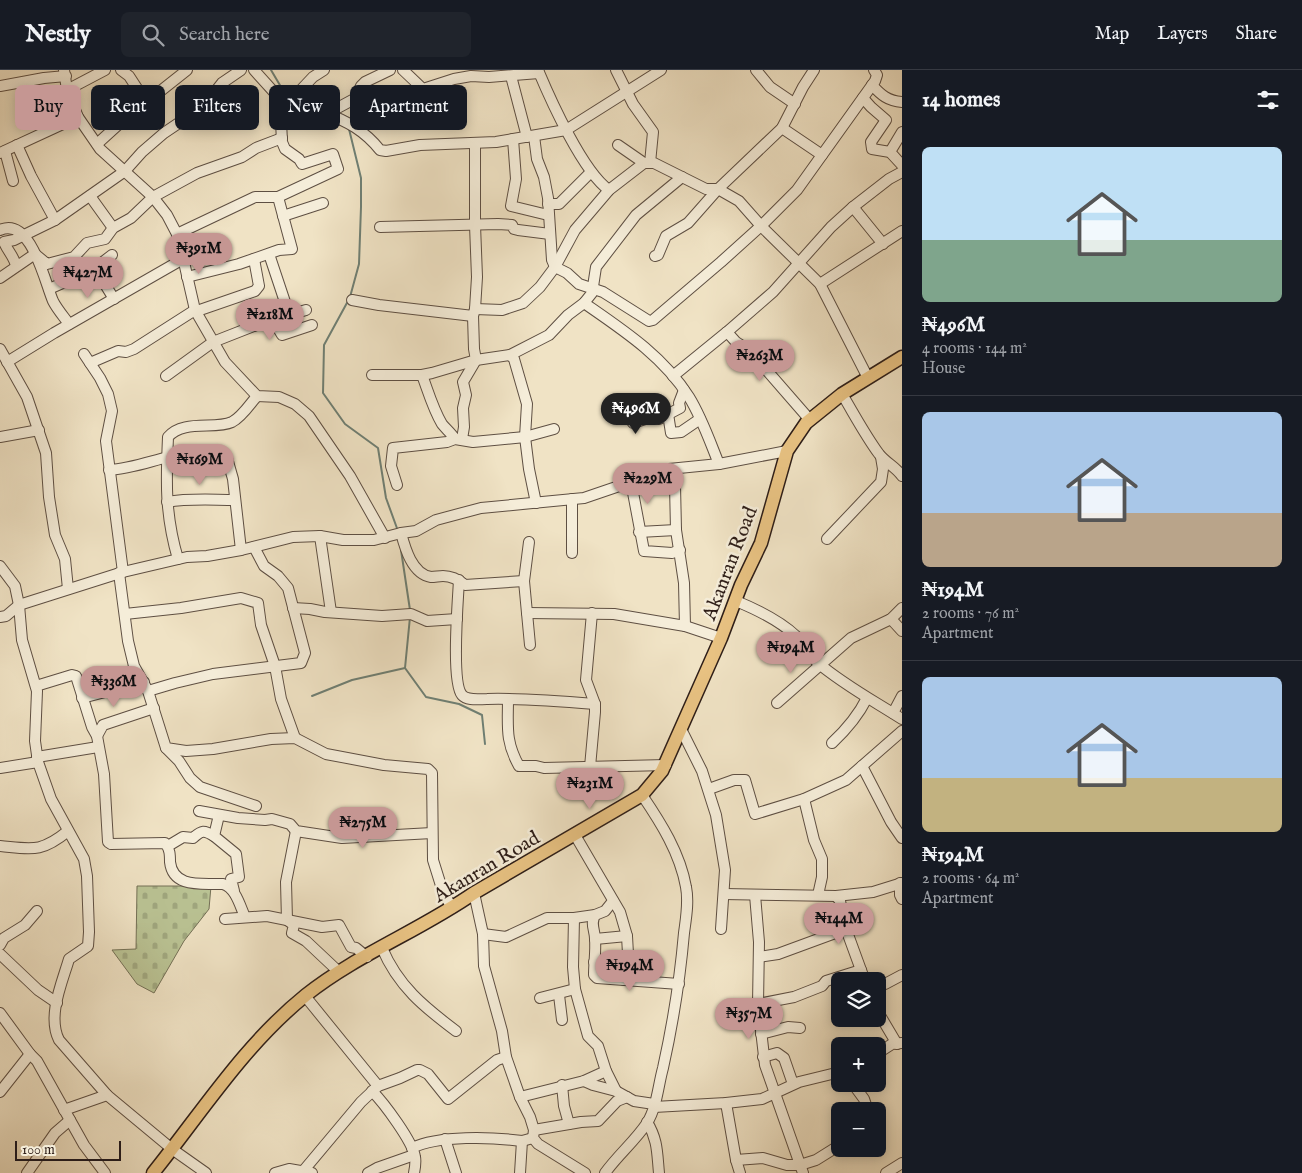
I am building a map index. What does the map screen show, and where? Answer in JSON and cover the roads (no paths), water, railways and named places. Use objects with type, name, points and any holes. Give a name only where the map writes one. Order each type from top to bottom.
[{"type":"main road","name":"Akanran Road","points":[[153,1173],[259,1037],[305,996],[339,972],[452,908],[474,893],[642,795],[666,765],[721,638],[741,585],[761,543],[786,451],[797,434],[810,420],[842,394],[902,357]]},
{"type":"street","points":[[76,85],[105,70]]},
{"type":"street","points":[[121,70],[129,76],[135,85]]},
{"type":"street","points":[[165,87],[186,70]]},
{"type":"street","points":[[16,266],[4,242],[14,240],[55,220],[125,172],[142,152],[164,133],[204,106],[222,83],[241,70]]},
{"type":"street","points":[[177,234],[255,197],[278,197],[338,169],[333,154],[302,164],[299,159],[285,148],[282,142],[281,121],[284,109],[282,101],[254,70]]},
{"type":"street","points":[[303,85],[311,73],[324,70]]},
{"type":"street","points":[[340,107],[356,98],[361,86],[365,82],[390,70]]},
{"type":"street","points":[[403,70],[423,89],[454,79],[471,76],[511,76],[539,72],[566,130],[591,172],[609,190]]},
{"type":"street","points":[[352,300],[379,305],[474,312],[502,310],[523,304],[540,288],[555,267],[576,230],[609,190],[647,163],[652,132],[633,104],[616,70]]},
{"type":"street","points":[[340,118],[371,139],[380,150],[420,145],[496,142],[566,130],[661,70]]},
{"type":"street","points":[[756,70],[770,87],[795,104]]},
{"type":"street","points":[[655,256],[658,255],[666,236],[688,223],[718,189],[782,128],[814,70]]},
{"type":"street","points":[[511,76],[544,177],[552,260],[555,267],[567,273],[579,284],[618,302],[649,321],[653,320],[761,226],[796,190],[863,98],[877,75],[874,70]]},
{"type":"street","points":[[0,86],[65,73]]},
{"type":"street","points":[[872,84],[879,93],[888,99],[902,102]]},
{"type":"street","points":[[863,98],[870,108],[886,120],[871,142],[872,150],[890,152],[902,165]]},
{"type":"street","points":[[81,121],[110,160],[153,197],[167,215],[177,234],[186,277],[196,310],[212,342],[225,362],[257,396],[280,397],[295,404],[309,416],[350,476],[395,535],[406,555],[419,569],[431,577],[445,576],[459,580],[465,585],[524,581]]},
{"type":"street","points":[[782,128],[822,155]]},
{"type":"street","points":[[14,181],[3,152],[50,130]]},
{"type":"street","points":[[97,144],[112,130]]},
{"type":"street","points":[[890,152],[902,132]]},
{"type":"street","points":[[35,254],[47,264],[74,257],[87,244],[105,239],[113,228],[131,218],[153,197],[197,173],[242,157],[256,148],[282,138]]},
{"type":"street","points":[[513,139],[516,179],[511,206],[548,215]]},
{"type":"street","points":[[458,439],[464,427],[463,408],[466,395],[463,382],[476,360],[474,349],[474,312],[477,277],[474,225],[475,143]]},
{"type":"street","points":[[18,145],[31,176],[55,220]]},
{"type":"street","points":[[618,145],[647,163],[654,163],[706,189],[718,189],[739,201],[761,226],[820,284],[868,378]]},
{"type":"street","points":[[548,204],[559,204],[591,172]]},
{"type":"street","points":[[673,376],[728,332],[773,292],[831,226],[853,207],[902,172]]},
{"type":"street","points":[[372,375],[422,375],[476,360],[510,355],[549,335],[568,315],[584,303],[592,293],[596,267],[636,215],[682,177]]},
{"type":"street","points":[[90,196],[113,228]]},
{"type":"street","points":[[186,277],[254,259],[279,250],[292,249],[278,197]]},
{"type":"street","points":[[283,216],[323,203]]},
{"type":"street","points":[[853,207],[883,244]]},
{"type":"street","points":[[380,227],[512,225],[514,229],[518,230],[550,234]]},
{"type":"street","points":[[0,230],[11,228],[23,234],[40,262],[55,304],[69,324]]},
{"type":"street","points":[[820,284],[902,231]]},
{"type":"street","points":[[0,278],[35,254]]},
{"type":"street","points":[[268,254],[294,331]]},
{"type":"street","points":[[49,289],[76,277],[87,269],[96,268],[112,255]]},
{"type":"street","points":[[6,362],[183,259]]},
{"type":"street","points":[[90,364],[118,351],[126,352],[134,349],[196,310],[255,291],[259,286],[254,259]]},
{"type":"street","points":[[96,268],[114,299]]},
{"type":"street","points":[[584,303],[649,350],[673,376],[690,398],[719,464]]},
{"type":"street","points":[[166,376],[212,342],[288,314],[306,310]]},
{"type":"street","points":[[273,320],[282,336],[312,325]]},
{"type":"street","points":[[728,332],[736,342],[750,351],[810,420]]},
{"type":"street","points":[[0,349],[27,397],[46,453],[49,497],[55,535],[65,559],[68,589]]},
{"type":"street","points":[[84,354],[104,386],[112,411],[106,441],[128,641],[134,666],[146,687],[166,748],[200,787],[256,806]]},
{"type":"street","points":[[510,355],[514,358],[527,404],[525,437],[536,503]]},
{"type":"street","points":[[422,375],[439,418],[443,425],[458,439]]},
{"type":"street","points":[[619,402],[633,422],[652,417],[659,419],[680,408],[679,403],[684,390]]},
{"type":"street","points":[[842,394],[867,437],[881,456],[902,476]]},
{"type":"street","points":[[178,559],[171,534],[167,502],[168,437],[173,432],[206,425],[230,423],[237,419],[257,396]]},
{"type":"street","points":[[668,414],[671,433],[681,432],[700,419]]},
{"type":"street","points":[[397,486],[391,466],[393,448],[458,439],[473,442],[525,437],[554,429]]},
{"type":"street","points":[[0,437],[39,430]]},
{"type":"street","points":[[0,617],[6,616],[19,605],[68,589],[121,572],[178,559],[241,550],[293,537],[320,536],[343,540],[374,540],[416,531],[436,520],[480,508],[584,498],[669,469],[719,464],[786,451]]},
{"type":"street","points":[[827,539],[881,482],[883,469],[881,456]]},
{"type":"street","points":[[109,470],[128,469],[134,465],[168,457]]},
{"type":"street","points":[[227,458],[233,479],[241,550]]},
{"type":"street","points":[[669,469],[674,485],[676,530],[684,583],[685,626]]},
{"type":"street","points":[[632,482],[644,551],[672,553],[680,550]]},
{"type":"street","points":[[167,502],[198,499],[235,500]]},
{"type":"street","points":[[572,499],[572,553]]},
{"type":"street","points":[[640,532],[676,530]]},
{"type":"street","points":[[320,536],[331,612]]},
{"type":"street","points":[[529,542],[524,581],[530,645]]},
{"type":"street","points":[[82,698],[135,681],[146,687],[213,674],[301,663],[305,654],[288,588],[278,576],[264,566],[254,547]]},
{"type":"street","points":[[0,566],[15,586],[19,605],[22,640],[36,686],[37,708],[34,720],[38,759],[51,799],[84,859],[87,876],[88,946],[68,959],[57,1003],[54,1026],[59,1040],[107,1095],[172,1149],[206,1173]]},
{"type":"street","points":[[459,580],[456,670],[462,696],[469,699],[508,699],[595,704]]},
{"type":"street","points":[[125,614],[181,608],[242,598],[258,604],[261,625],[275,666],[281,699],[295,738]]},
{"type":"street","points":[[736,601],[762,613],[787,628],[821,665],[868,698],[898,716],[902,696]]},
{"type":"street","points":[[293,608],[382,616],[410,614],[427,621],[457,619]]},
{"type":"street","points":[[777,703],[850,638],[890,619],[902,608]]},
{"type":"street","points":[[527,612],[614,614],[685,626],[721,638]]},
{"type":"street","points":[[590,768],[595,704],[586,680],[592,613]]},
{"type":"street","points":[[890,619],[902,631]]},
{"type":"street","points":[[36,686],[72,675],[76,676],[92,727],[97,736],[104,774],[108,842],[111,844],[161,842],[168,846]]},
{"type":"street","points":[[832,742],[847,729],[860,713],[868,698]]},
{"type":"street","points":[[508,699],[507,734],[510,750],[518,766],[590,768],[666,765]]},
{"type":"street","points":[[97,736],[103,725],[154,708]]},
{"type":"street","points":[[681,729],[702,770],[716,815],[725,870],[721,929]]},
{"type":"street","points":[[709,790],[734,780],[745,780],[754,814],[804,798],[846,780],[902,731]]},
{"type":"street","points":[[166,748],[186,751],[213,749],[271,739],[295,738],[326,754],[384,765],[428,768],[432,773],[433,860],[443,892],[452,908]]},
{"type":"street","points":[[0,768],[98,747]]},
{"type":"street","points":[[862,766],[891,822],[902,838]]},
{"type":"street","points":[[605,1173],[647,1122],[654,1106],[672,1033],[679,984],[687,896],[686,887],[682,868],[670,841],[642,795]]},
{"type":"street","points":[[804,798],[814,840],[822,859],[822,877],[818,895]]},
{"type":"street","points":[[199,811],[238,818],[280,820],[290,824],[296,831],[342,838],[432,832]]},
{"type":"street","points":[[214,836],[219,814]]},
{"type":"street","points":[[0,846],[32,849],[50,845],[68,831]]},
{"type":"street","points":[[168,846],[183,838],[193,838],[202,831],[214,836],[236,854],[239,877],[231,879],[236,897]]},
{"type":"street","points":[[287,920],[286,882],[296,831]]},
{"type":"street","points":[[575,835],[620,912],[628,954],[624,962],[624,980]]},
{"type":"street","points":[[168,846],[171,869],[178,879],[186,883],[223,884],[229,886],[245,917]]},
{"type":"street","points":[[724,894],[836,896],[873,892],[901,883],[900,895],[902,899]]},
{"type":"street","points":[[474,893],[483,934],[484,966],[502,1031],[506,1057],[520,1097],[530,1117],[533,1134],[538,1144],[585,1173]]},
{"type":"street","points":[[755,895],[759,956],[758,1004],[763,1057],[802,1169]]},
{"type":"street","points":[[758,1004],[794,997],[822,986],[826,981],[861,970],[846,929],[840,901],[836,896]]},
{"type":"street","points":[[483,934],[506,937],[548,918],[574,918],[595,915],[605,911],[613,901]]},
{"type":"street","points":[[1,939],[25,925],[37,911]]},
{"type":"street","points":[[595,915],[592,920],[592,926],[595,939],[594,975],[597,978],[679,984]]},
{"type":"street","points":[[226,919],[267,916],[322,927],[339,925],[351,946],[367,956]]},
{"type":"street","points":[[574,918],[573,967],[575,989],[588,1036],[598,1046],[606,1071],[616,1091]]},
{"type":"street","points":[[287,920],[294,925],[292,933],[306,941],[339,972]]},
{"type":"street","points":[[759,956],[778,954],[846,929]]},
{"type":"street","points":[[595,939],[626,936]]},
{"type":"street","points":[[382,948],[389,964],[416,1000],[456,1032]]},
{"type":"street","points":[[0,954],[38,990],[57,1003]]},
{"type":"street","points":[[594,962],[624,962]]},
{"type":"street","points":[[886,983],[902,975]]},
{"type":"street","points":[[540,998],[575,989]]},
{"type":"street","points":[[559,994],[562,1020]]},
{"type":"street","points":[[305,996],[375,1088],[413,1151],[414,1173]]},
{"type":"street","points":[[0,1013],[37,1061],[84,1145],[105,1173]]},
{"type":"street","points":[[886,1023],[900,1043],[892,1044],[886,1048]]},
{"type":"street","points":[[0,1026],[11,1027]]},
{"type":"street","points":[[761,1034],[788,1027],[800,1028]]},
{"type":"street","points":[[763,1057],[777,1053],[784,1058],[793,1084]]},
{"type":"street","points":[[0,1092],[30,1054]]},
{"type":"street","points":[[275,1173],[289,1168],[308,1172],[361,1102],[375,1088],[420,1070],[428,1074],[448,1098],[497,1060],[506,1057]]},
{"type":"street","points":[[520,1097],[584,1081],[606,1071]]},
{"type":"street","points":[[584,1081],[616,1091],[634,1101],[654,1106],[726,1103],[762,1098],[793,1084],[831,1074]]},
{"type":"street","points":[[562,1085],[564,1106],[569,1124]]},
{"type":"street","points":[[64,1110],[107,1095]]},
{"type":"street","points":[[368,1173],[413,1151],[445,1139],[522,1141],[533,1134],[569,1124],[598,1121],[617,1101],[627,1097]]},
{"type":"street","points":[[726,1103],[740,1173]]},
{"type":"street","points":[[27,1173],[55,1133],[70,1120]]},
{"type":"street","points":[[647,1122],[654,1133],[659,1173]]},
{"type":"street","points":[[445,1139],[456,1173]]},
{"type":"street","points":[[520,1173],[522,1141]]},
{"type":"street","points":[[736,1160],[763,1158],[802,1169],[831,1151]]},
{"type":"street","points":[[886,1173],[902,1163]]},
{"type":"waterway","points":[[271,70],[280,85]]},
{"type":"waterway","points":[[349,129],[361,178],[359,264],[350,297]]},
{"type":"waterway","points":[[348,301],[324,345],[323,393],[345,424],[378,448],[386,498],[398,531]]},
{"type":"waterway","points":[[401,550],[410,610]]},
{"type":"waterway","points":[[410,617],[405,668],[426,697],[459,704],[482,715],[485,744]]},
{"type":"waterway","points":[[312,696],[352,680],[405,668]]}]
